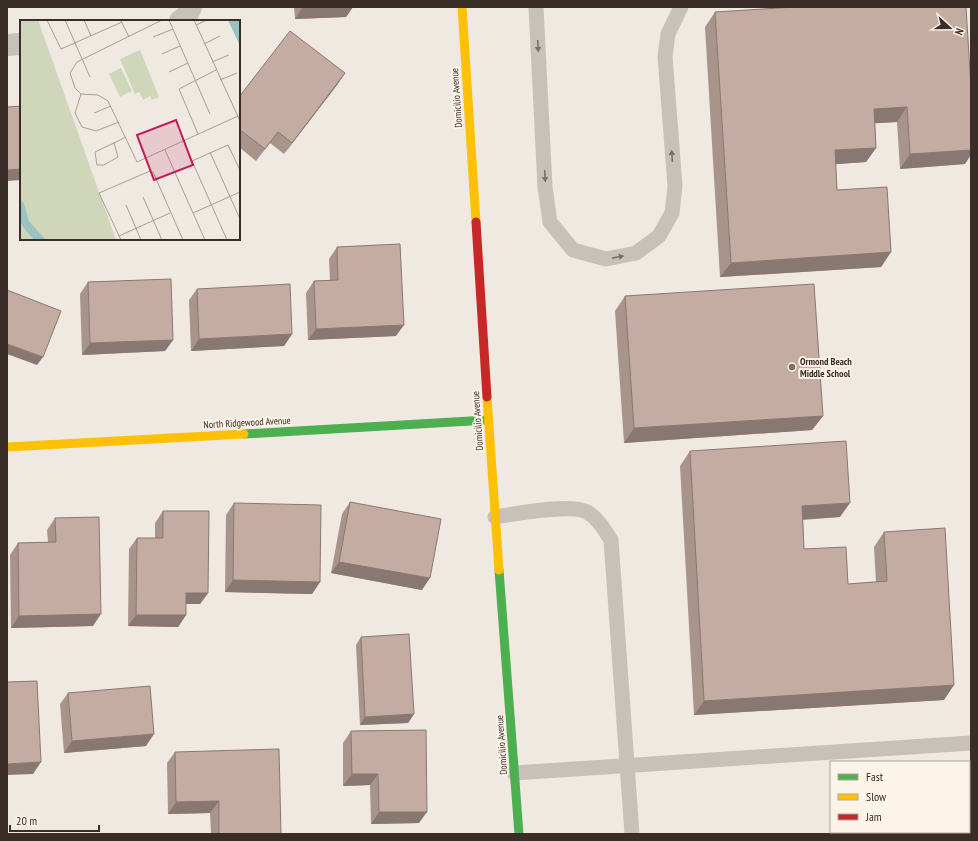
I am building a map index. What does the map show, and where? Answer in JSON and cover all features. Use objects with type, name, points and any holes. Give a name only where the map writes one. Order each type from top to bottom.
[{"type":"street","name":"Domicilio Avenue","points":[[462,7],[488,420],[519,834]]},
{"type":"street","points":[[7,45],[20,44]]},
{"type":"street","name":"North Ridgewood Avenue","points":[[7,446],[488,420]]},
{"type":"lane","points":[[536,7],[545,187],[550,222],[572,250],[606,259],[636,253],[659,236],[672,213],[674,186],[665,56],[668,34],[681,7]]},
{"type":"lane","points":[[495,517],[564,508],[586,511],[599,522],[611,540],[632,834]]},
{"type":"lane","points":[[514,773],[971,743]]},
{"type":"building","points":[[795,7],[966,7],[971,88],[971,150],[910,154],[907,107],[874,109],[876,148],[835,150],[837,190],[887,187],[891,252],[731,263],[715,12]]},
{"type":"building","points":[[290,31],[345,73],[292,143],[278,132],[265,149],[240,130],[240,96]]},
{"type":"building","points":[[20,106],[20,169],[7,170],[7,107]]},
{"type":"building","points":[[400,244],[404,325],[316,329],[314,281],[338,280],[337,247]]},
{"type":"building","points":[[171,279],[173,340],[90,343],[88,282]]},
{"type":"building","points":[[290,284],[292,334],[199,339],[197,289]]},
{"type":"building","name":"Ormond Beach Middle School","points":[[814,284],[823,416],[634,428],[625,296]]},
{"type":"building","points":[[7,290],[61,311],[43,357],[7,344]]},
{"type":"building","points":[[846,441],[850,503],[802,506],[804,549],[846,547],[848,584],[887,581],[884,532],[945,528],[954,685],[704,701],[690,451]]},
{"type":"building","points":[[350,502],[441,519],[430,578],[339,562]]},
{"type":"building","points":[[234,503],[321,505],[320,582],[233,580]]},
{"type":"building","points":[[163,511],[209,511],[208,593],[186,593],[186,615],[136,615],[137,538],[163,538]]},
{"type":"building","points":[[99,517],[101,614],[19,616],[18,543],[56,542],[55,518]]},
{"type":"building","points":[[409,634],[414,714],[365,717],[361,637]]},
{"type":"building","points":[[37,681],[41,762],[7,764],[7,682]]},
{"type":"building","points":[[150,686],[154,734],[72,741],[68,693]]},
{"type":"building","points":[[426,730],[427,812],[379,812],[378,774],[352,774],[351,731]]},
{"type":"building","points":[[279,749],[281,834],[219,834],[219,801],[176,802],[175,752]]},
{"type":"traffic: fast","points":[[244,434],[488,420]]},
{"type":"traffic: fast","points":[[499,570],[519,834]]},
{"type":"traffic: slow","points":[[462,7],[476,222]]},
{"type":"traffic: slow","points":[[487,397],[499,570]]},
{"type":"traffic: slow","points":[[7,447],[244,434]]},
{"type":"traffic: jam","points":[[476,222],[487,397]]},
{"type":"place","name":"Ormond Beach Middle School","points":[[792,367]]}]
